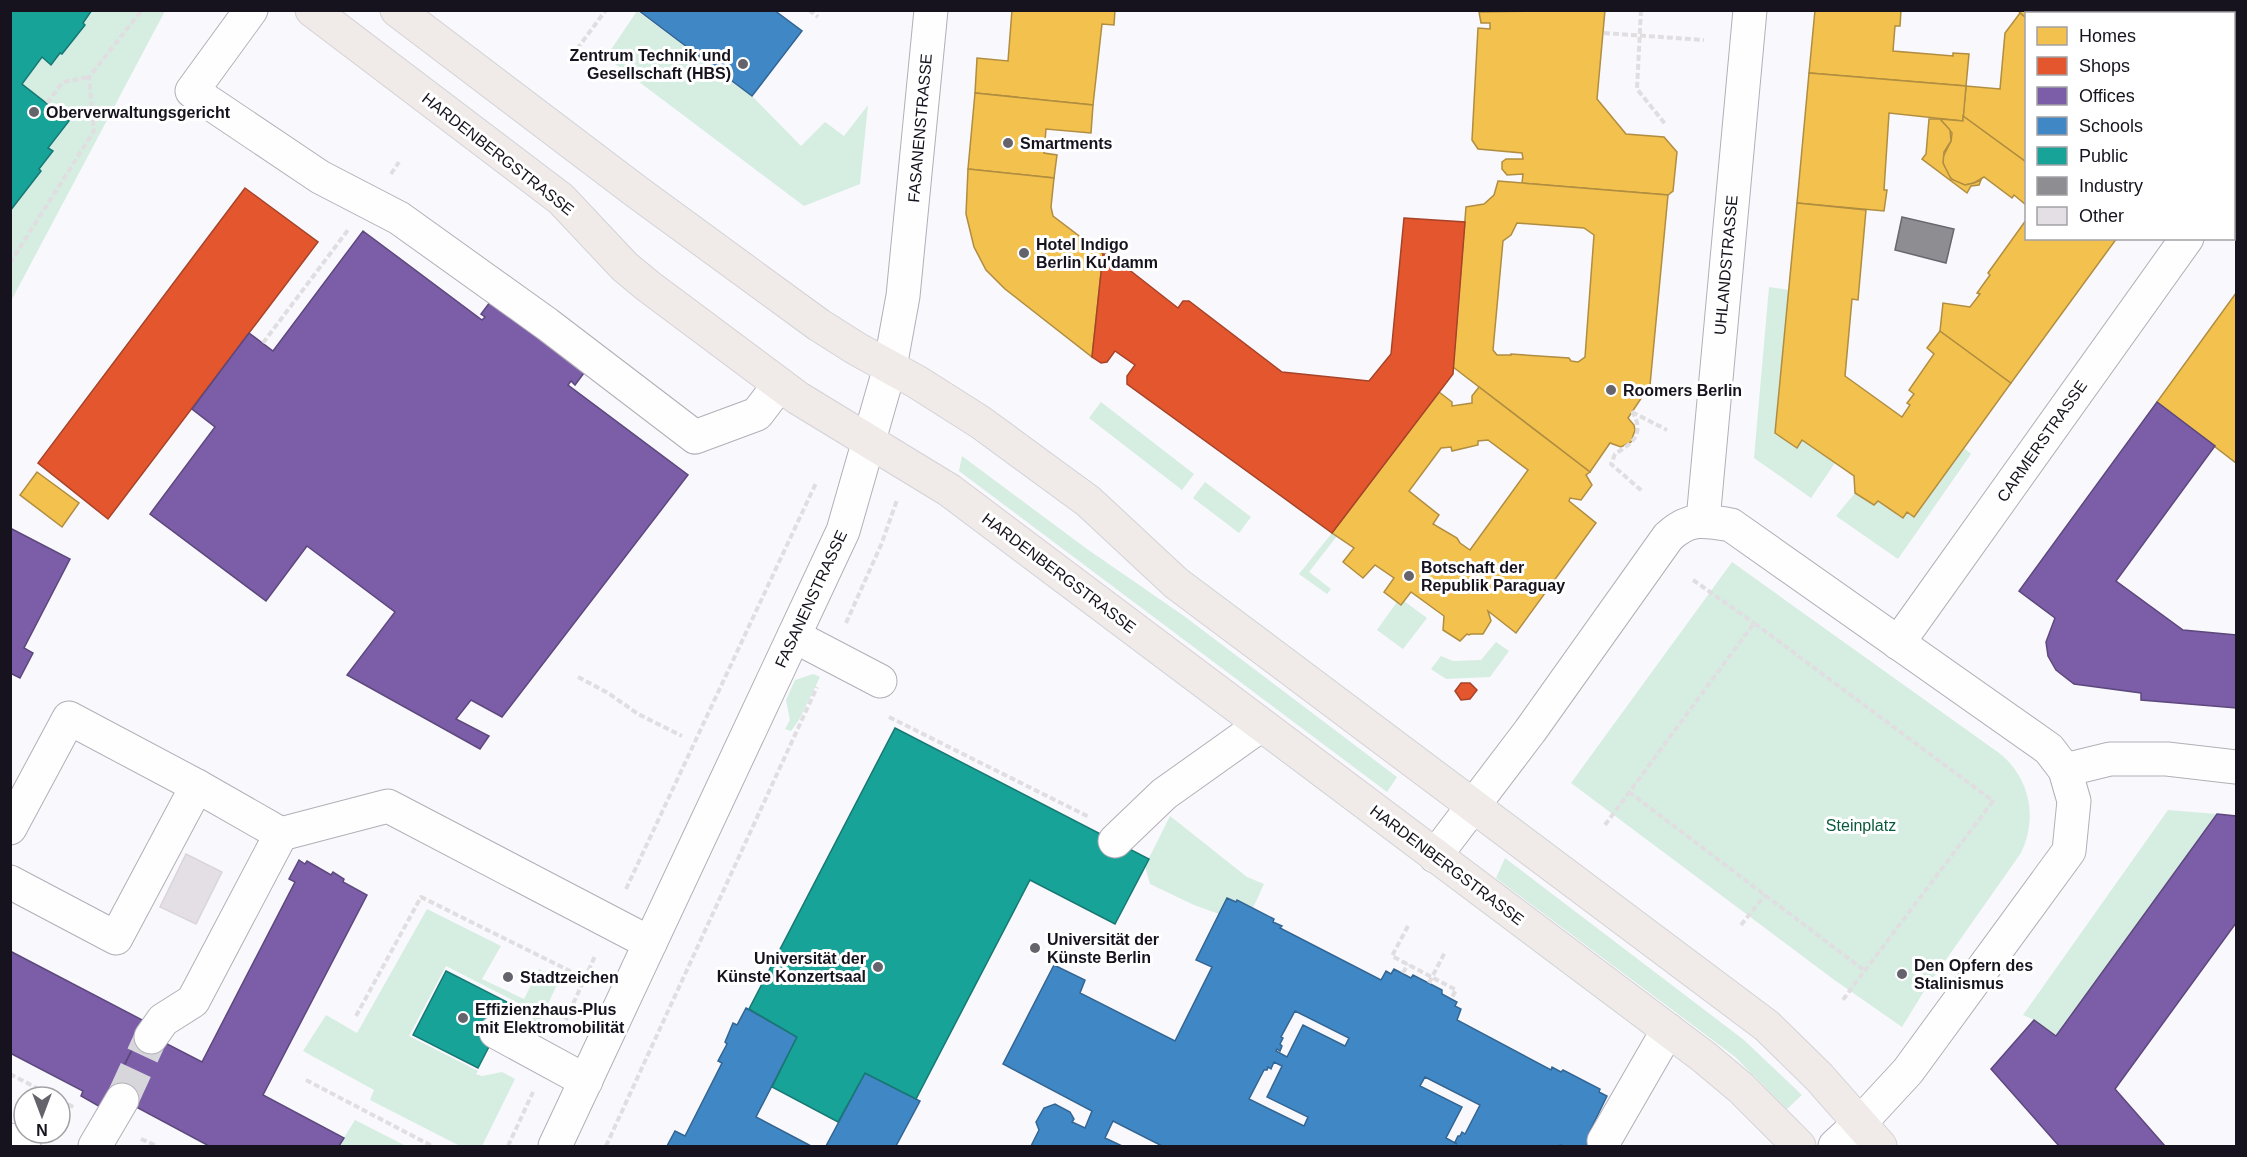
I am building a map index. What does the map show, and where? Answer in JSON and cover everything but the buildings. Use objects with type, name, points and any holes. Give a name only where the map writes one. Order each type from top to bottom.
[{"type":"main road","name":"HARDENBERGSTRASSE","points":[[312,10],[561,199],[624,267],[779,385],[949,490],[1668,1030],[1741,1088],[1799,1146]]},
{"type":"main road","points":[[397,10],[647,199],[819,325],[958,407],[1088,501],[1176,583],[1767,1026],[1820,1077],[1870,1135]]},
{"type":"street","points":[[251,10],[192,91],[320,177],[399,218],[547,324],[695,437],[757,414],[779,385]]},
{"type":"street","name":"FASANENSTRASSE","points":[[555,1146],[843,531],[890,368],[905,279],[931,10]]},
{"type":"street","name":"UHLANDSTRASSE","points":[[1703,520],[1750,10]]},
{"type":"street","name":"CARMERSTRASSE","points":[[1899,643],[2186,240]]},
{"type":"street","points":[[1436,856],[1530,731],[1668,537],[1680,526],[1703,520],[1731,525],[2049,749],[2065,770],[2074,801],[2069,851],[1908,1071],[1870,1135],[1835,1146]]},
{"type":"street","points":[[794,636],[880,681]]},
{"type":"street","points":[[10,828],[69,718],[281,834],[388,806],[651,943]]},
{"type":"street","points":[[1119,837],[1155,788],[1261,725]]},
{"type":"street","points":[[2065,770],[2110,759],[2167,759],[2236,766]]},
{"type":"street","points":[[10,882],[116,938],[197,786]]},
{"type":"street","points":[[152,1037],[163,1020],[193,1001],[281,834]]},
{"type":"street","points":[[1604,1141],[1668,1030]]},
{"type":"street","points":[[496,1032],[586,1081]]},
{"type":"street","points":[[95,1146],[122,1100]]},
{"type":"street","points":[[10,1140],[24,1146]]},
{"type":"path","points":[[47,103],[63,82],[89,77],[142,10]]},
{"type":"path","points":[[577,49],[606,10]]},
{"type":"path","points":[[809,10],[818,17]]},
{"type":"path","points":[[1641,10],[1636,89],[1666,125]]},
{"type":"path","points":[[1604,33],[1704,40]]},
{"type":"path","points":[[10,263],[94,131],[89,77]]},
{"type":"path","points":[[263,343],[349,228]]},
{"type":"path","points":[[1642,491],[1611,464],[1615,454],[1627,447],[1637,434],[1637,421],[1632,411],[1667,430]]},
{"type":"path","points":[[508,1146],[812,493]]},
{"type":"path","points":[[606,1146],[882,544]]},
{"type":"path","points":[[1693,580],[1993,801],[1842,1000]]},
{"type":"path","points":[[1605,825],[1754,623]]},
{"type":"path","points":[[578,677],[608,693],[638,714],[682,736]]},
{"type":"path","points":[[888,717],[1119,837]]},
{"type":"path","points":[[1629,792],[1865,971]]},
{"type":"path","points":[[1741,925],[1765,895]]},
{"type":"path","points":[[356,1016],[421,897],[574,973]]},
{"type":"path","points":[[1408,926],[1392,956],[1456,990],[1451,999]]},
{"type":"path","points":[[1429,983],[1445,952]]},
{"type":"path","points":[[1403,973],[1408,964]]},
{"type":"path","points":[[10,1074],[31,1085]]},
{"type":"path","points":[[306,1080],[432,1146]]},
{"type":"green space","points":[[92,11],[165,11],[11,301],[11,211],[41,171],[39,169],[52,151],[48,148],[69,121],[22,84],[42,57],[51,64],[60,53],[63,54],[85,25],[83,23]]},
{"type":"green space","points":[[637,11],[752,96],[801,146],[825,122],[844,136],[868,105],[860,184],[804,206],[606,57]]},
{"type":"green space","points":[[1769,287],[1789,290],[1775,433],[1796,448],[1802,440],[1835,463],[1811,498],[1754,458]]},
{"type":"green space","points":[[1101,402],[1194,474],[1182,490],[1089,418]]},
{"type":"green space","points":[[1964,448],[1971,454],[1898,559],[1836,516],[1855,493],[1874,505],[1878,501],[1903,518],[1907,512],[1914,517]]},
{"type":"green space","points":[[962,456],[1087,549],[1184,616],[1397,777],[1387,792],[959,471]]},
{"type":"green space","points":[[1205,482],[1251,517],[1239,533],[1193,498]]},
{"type":"green space","points":[[1332,533],[1337,536],[1309,572],[1331,589],[1327,594],[1299,574]]},
{"type":"green space","name":"Steinplatz","points":[[1732,562],[1999,753],[2010,763],[2024,786],[2030,812],[2026,840],[2021,853],[1926,988],[1902,1027],[1833,979],[1571,783]]},
{"type":"green space","points":[[1404,601],[1427,618],[1403,649],[1377,630],[1397,602],[1401,605]]},
{"type":"green space","points":[[1496,642],[1509,651],[1490,677],[1446,679],[1431,669],[1441,656],[1453,661],[1481,660]]},
{"type":"green space","points":[[813,674],[820,677],[799,720],[791,731],[785,729],[790,720],[786,700],[795,680]]},
{"type":"green space","points":[[2168,810],[2217,814],[2056,1036],[2023,1015]]},
{"type":"green space","points":[[1170,816],[1247,877],[1264,884],[1253,908],[1228,898],[1219,914],[1150,884],[1145,866]]},
{"type":"green space","points":[[1505,858],[1744,1040],[1802,1095],[1787,1109],[1734,1056],[1496,878]]},
{"type":"green space","points":[[427,909],[501,946],[482,979],[524,999],[539,969],[559,980],[537,1028],[526,1017],[526,1007],[446,966],[409,1036],[478,1071],[476,1074],[482,1076],[502,1072],[515,1079],[482,1146],[460,1146],[370,1100],[374,1090],[303,1051],[326,1015],[357,1033]]},
{"type":"green space","points":[[355,1120],[406,1146],[339,1146]]},
{"type":"tunnel","points":[[122,1100],[151,1037]]},
{"type":"place","name":"Zentrum Technik und Gesellschaft (HBS)","points":[[743,64]]},
{"type":"place","name":"Oberverwaltungsgericht","points":[[34,112]]},
{"type":"place","name":"Smartments","points":[[1008,143]]},
{"type":"place","name":"Hotel Indigo Berlin Ku'damm","points":[[1024,253]]},
{"type":"place","name":"Roomers Berlin","points":[[1611,390]]},
{"type":"place","name":"Botschaft der Republik Paraguay","points":[[1409,576]]},
{"type":"place","name":"Universität der Künste Berlin","points":[[1035,948]]},
{"type":"place","name":"Universität der Künste Konzertsaal","points":[[878,967]]},
{"type":"place","name":"Den Opfern des Stalinismus","points":[[1902,974]]},
{"type":"place","name":"Stadtzeichen","points":[[508,977]]},
{"type":"place","name":"Effizienzhaus-Plus mit Elektromobilität","points":[[463,1018]]}]
